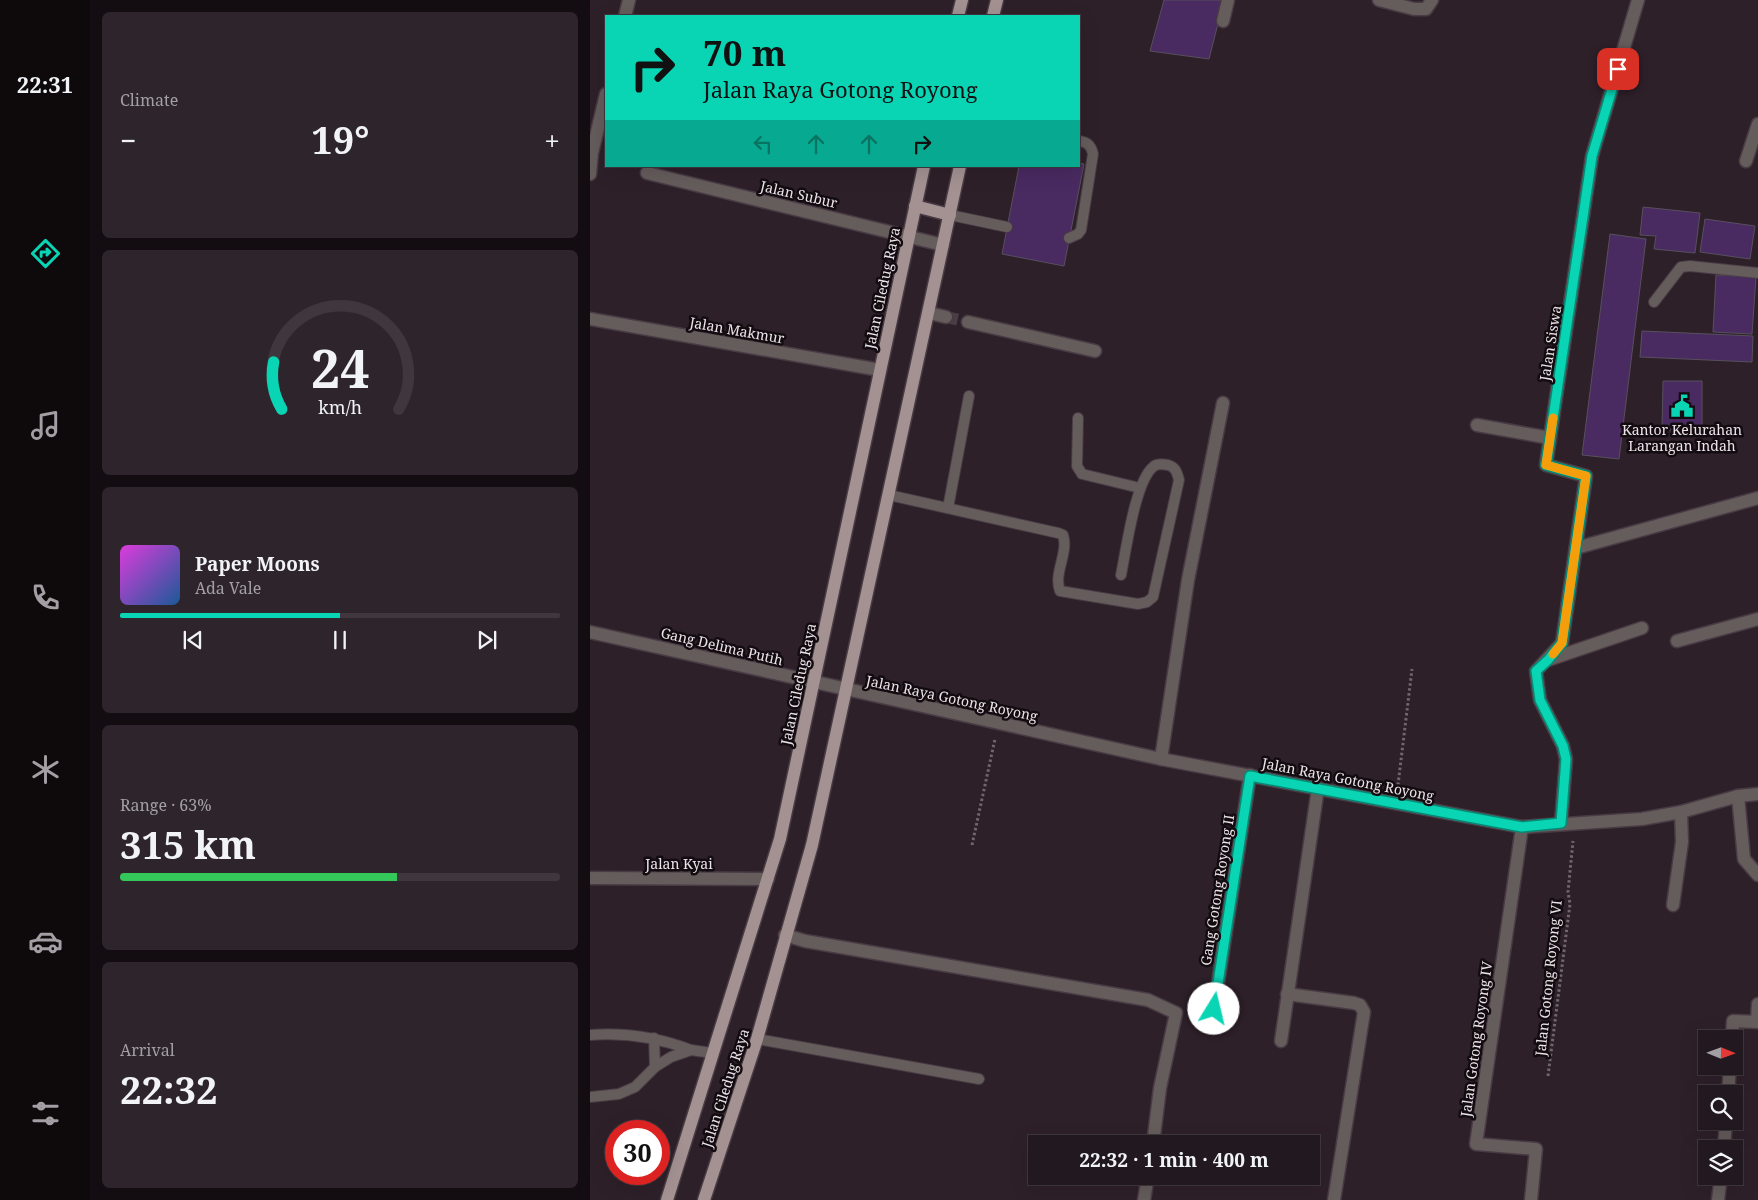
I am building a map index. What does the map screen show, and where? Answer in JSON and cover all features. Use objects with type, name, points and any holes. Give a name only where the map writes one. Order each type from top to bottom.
[{"type":"main road","points":[[958,15],[962,0]]},
{"type":"main road","points":[[993,15],[997,0]]},
{"type":"main road","name":"Jalan Ciledug Raya","points":[[667,1200],[780,840],[924,167]]},
{"type":"main road","name":"Jalan Ciledug Raya","points":[[704,1200],[756,1039],[812,845],[960,167]]},
{"type":"main road","points":[[915,206],[950,214]]},
{"type":"street","points":[[625,15],[629,0]]},
{"type":"street","points":[[1223,21],[1228,0]]},
{"type":"street","points":[[1379,0],[1414,9],[1426,9],[1432,0]]},
{"type":"street","name":"Jalan Siswa","points":[[1561,823],[1566,759],[1563,746],[1540,700],[1536,671],[1562,643],[1586,476],[1546,465],[1592,156],[1638,0]]},
{"type":"street","points":[[590,174],[592,153],[605,98]]},
{"type":"street","points":[[1746,161],[1758,124]]},
{"type":"street","name":"Jalan Subur","points":[[647,173],[944,245]]},
{"type":"street","points":[[929,312],[946,317]]},
{"type":"street","name":"Jalan Makmur","points":[[590,319],[880,370]]},
{"type":"street","points":[[968,322],[1095,351]]},
{"type":"street","points":[[1161,759],[1188,580],[1224,403]]},
{"type":"street","points":[[1477,425],[1550,438]]},
{"type":"street","points":[[1576,548],[1758,498]]},
{"type":"street","points":[[1678,641],[1758,619]]},
{"type":"street","points":[[1548,660],[1642,628]]},
{"type":"street","name":"Gang Delima Putih","points":[[590,632],[847,690]]},
{"type":"street","name":"Jalan Raya Gotong Royong","points":[[847,690],[1161,759],[1522,827],[1642,819],[1681,812],[1738,796],[1758,794]]},
{"type":"street","name":"Gang Gotong Royong II","points":[[1214,1009],[1250,776]]},
{"type":"street","points":[[1281,1041],[1318,788]]},
{"type":"street","points":[[1738,796],[1744,859],[1758,875]]},
{"type":"street","points":[[1673,905],[1682,842],[1681,812]]},
{"type":"street","name":"Jalan Gotong Royong IV","points":[[1522,827],[1476,1144],[1536,1149],[1531,1200]]},
{"type":"street","name":"Jalan Kyai","points":[[590,878],[768,879]]},
{"type":"street","points":[[785,935],[825,944],[1148,1000],[1176,1013],[1160,1088],[1154,1135]]},
{"type":"street","points":[[1287,994],[1354,1004],[1363,1008],[1364,1012],[1334,1200]]},
{"type":"street","points":[[1732,1030],[1733,1021],[1757,1022],[1758,1004]]},
{"type":"street","points":[[1144,1200],[1146,1185]]},
{"type":"street","points":[[1718,1200],[1720,1185]]},
{"type":"lane","points":[[1070,238],[1081,230],[1093,154],[1092,147],[1080,140]]},
{"type":"lane","points":[[950,214],[1007,227]]},
{"type":"lane","points":[[1654,302],[1681,267],[1690,266],[1758,273]]},
{"type":"lane","points":[[948,508],[969,396]]},
{"type":"lane","points":[[1078,418],[1077,466],[1082,474],[1140,488]]},
{"type":"lane","points":[[889,495],[1063,535],[1065,542],[1057,583],[1060,591],[1138,604],[1147,602],[1153,597],[1179,480],[1177,471],[1171,465],[1161,464],[1153,467],[1140,488],[1121,575]]},
{"type":"lane","points":[[590,1035],[614,1033],[654,1038],[690,1050],[712,1053]]},
{"type":"lane","points":[[654,1038],[655,1067]]},
{"type":"lane","points":[[756,1039],[979,1079]]},
{"type":"lane","points":[[590,1097],[620,1094],[636,1087],[655,1067],[690,1050]]},
{"type":"path","points":[[1395,803],[1403,754],[1412,669]]},
{"type":"path","points":[[972,845],[999,724]]},
{"type":"path","name":"Jalan Gotong Royong VI","points":[[1548,1076],[1570,904],[1568,892],[1574,823]]},
{"type":"building","points":[[1164,0],[1224,0],[1209,59],[1150,51]]},
{"type":"building","points":[[1080,163],[1084,164],[1064,266],[1002,254],[1019,167],[1080,167]]},
{"type":"building","points":[[1643,207],[1700,213],[1695,253],[1654,249],[1656,236],[1640,235]]},
{"type":"building","points":[[1705,219],[1755,226],[1750,259],[1700,252]]},
{"type":"building","points":[[1610,234],[1646,239],[1619,459],[1582,455]]},
{"type":"building","points":[[1716,275],[1756,277],[1752,334],[1713,332]]},
{"type":"building","points":[[1642,331],[1753,336],[1752,362],[1640,357]]},
{"type":"building","name":"Kantor Kelurahan Larangan Indah","points":[[1663,381],[1702,381],[1702,430],[1662,430]]},
{"type":"tunnel","points":[[946,317],[968,322]]},
{"type":"slow traffic","points":[[1553,418],[1546,465],[1586,476],[1570,599],[1562,643],[1553,654]]},
{"type":"place","name":"Kantor Kelurahan Larangan Indah","points":[[1682,406]]},
{"type":"route","points":[[1214,1009],[1250,776],[1522,827],[1561,823],[1566,759],[1563,746],[1540,700],[1536,671],[1562,643],[1570,599],[1586,476],[1546,465],[1592,156],[1618,69]]}]
